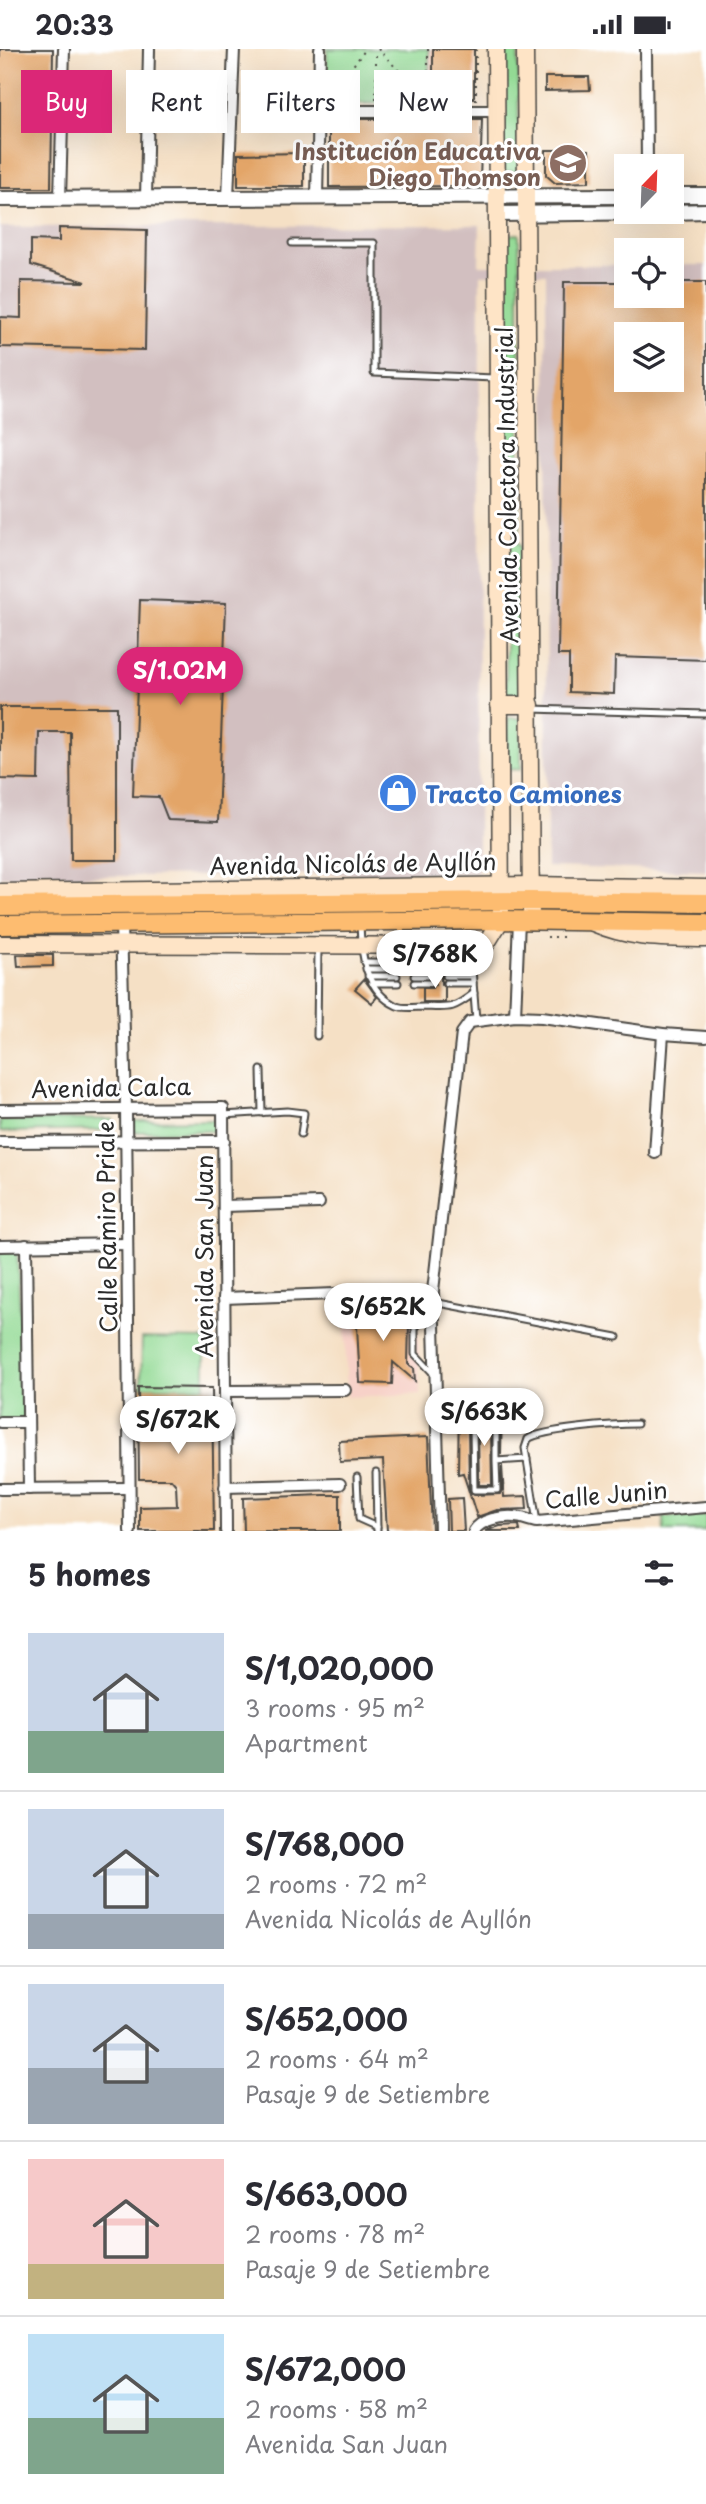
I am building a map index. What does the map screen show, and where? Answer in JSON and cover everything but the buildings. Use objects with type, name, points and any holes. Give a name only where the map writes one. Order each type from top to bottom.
[{"type":"main road","name":"Avenida Colectora Industrial","points":[[496,49],[501,893],[517,920]]},
{"type":"main road","name":"Avenida Colectora Industrial","points":[[517,920],[531,893],[525,49]]},
{"type":"main road","points":[[498,533],[530,534]]},
{"type":"main road","points":[[499,705],[531,707]]},
{"type":"main road","name":"Avenida Nicolás de Ayllón","points":[[0,892],[531,893],[706,888]]},
{"type":"main road","name":"Avenida Nicolás de Ayllón","points":[[0,907],[362,902],[501,893]]},
{"type":"main road","name":"Avenida Nicolás de Ayllón","points":[[531,893],[706,903]]},
{"type":"main road","points":[[360,921],[362,902]]},
{"type":"main road","points":[[0,944],[318,946],[365,963],[485,946],[517,920]]},
{"type":"main road","points":[[0,925],[517,920],[706,923]]},
{"type":"main road","points":[[591,922],[621,934],[706,939]]},
{"type":"street","points":[[60,199],[64,49]]},
{"type":"street","points":[[146,199],[149,49]]},
{"type":"street","points":[[228,198],[234,49]]},
{"type":"street","points":[[320,49],[320,70]]},
{"type":"street","points":[[646,49],[647,154]]},
{"type":"street","points":[[360,111],[497,111]]},
{"type":"street","points":[[317,198],[318,133]]},
{"type":"street","points":[[684,195],[706,195]]},
{"type":"street","points":[[0,199],[497,197],[526,205],[614,210]]},
{"type":"street","points":[[497,214],[526,205],[614,197]]},
{"type":"street","points":[[684,212],[706,211]]},
{"type":"street","points":[[515,1016],[517,920]]},
{"type":"street","name":"Calle Ramiro Priale","points":[[121,923],[126,1108],[130,1531]]},
{"type":"street","points":[[440,1531],[433,1305],[462,1033],[465,1026],[476,1020],[515,1016],[542,1017],[663,1034],[706,1037]]},
{"type":"street","points":[[655,1153],[663,1034]]},
{"type":"street","name":"Avenida Calca","points":[[0,1110],[126,1108],[223,1111]]},
{"type":"street","name":"Avenida San Juan","points":[[223,1111],[226,1531]]},
{"type":"street","points":[[0,1142],[223,1141]]},
{"type":"street","points":[[224,1206],[319,1203]]},
{"type":"street","points":[[0,1246],[127,1244]]},
{"type":"street","points":[[26,1245],[29,1489]]},
{"type":"street","points":[[224,1298],[335,1294]]},
{"type":"street","points":[[225,1391],[345,1390]]},
{"type":"street","points":[[0,1422],[28,1422]]},
{"type":"street","points":[[225,1487],[340,1484]]},
{"type":"street","points":[[0,1489],[129,1488]]},
{"type":"street","name":"Calle Junin","points":[[474,1531],[482,1522],[518,1516],[537,1522],[706,1507]]},
{"type":"lane","points":[[292,243],[374,243],[374,373],[497,378]]},
{"type":"lane","points":[[531,707],[706,714]]},
{"type":"lane","points":[[360,921],[365,963],[372,983],[392,1003],[401,1007],[452,1008],[474,993]]},
{"type":"lane","points":[[317,1036],[318,946]]},
{"type":"lane","points":[[476,1020],[472,972],[485,946]]},
{"type":"lane","points":[[365,963],[475,963]]},
{"type":"lane","points":[[365,963],[398,976],[372,983]]},
{"type":"lane","points":[[446,973],[472,972]]},
{"type":"lane","points":[[429,973],[414,976],[430,983]]},
{"type":"lane","points":[[446,983],[473,983]]},
{"type":"lane","points":[[261,1070],[262,1113]]},
{"type":"lane","points":[[223,1111],[304,1113],[301,1134]]},
{"type":"lane","points":[[435,1374],[415,1354],[415,1328],[433,1305],[617,1338]]},
{"type":"lane","points":[[537,1522],[527,1459],[526,1443],[531,1436],[607,1424],[637,1424]]},
{"type":"lane","points":[[472,1427],[496,1427],[496,1461],[497,1490],[474,1490],[472,1427]]},
{"type":"lane","points":[[496,1461],[527,1459]]},
{"type":"lane","points":[[376,1473],[377,1529]]},
{"type":"lane","points":[[358,1477],[359,1519],[377,1529]]},
{"type":"path","points":[[350,70],[366,49]]},
{"type":"path","points":[[377,50],[385,49]]},
{"type":"path","points":[[428,49],[428,70]]},
{"type":"path","points":[[476,49],[476,101]]},
{"type":"path","points":[[377,50],[377,70]]},
{"type":"path","points":[[377,50],[397,70]]},
{"type":"path","points":[[547,937],[566,937]]},
{"type":"shaded area","points":[[429,49],[475,49],[475,100],[472,100],[472,70],[429,70]]},
{"type":"shaded area","points":[[480,225],[479,265],[614,265],[614,308],[684,308],[684,265],[706,265],[706,871],[547,867],[546,274],[480,275],[478,873],[0,877],[0,227]]},
{"type":"shaded area","points":[[417,1289],[420,1394],[347,1397],[344,1291]]},
{"type":"green space","points":[[327,49],[429,49],[429,70],[374,70],[374,103],[360,103],[360,70],[327,70]]},
{"type":"green space","points":[[502,49],[518,49],[519,171],[503,172]]},
{"type":"green space","points":[[519,234],[520,528],[518,531],[506,532],[503,235]]},
{"type":"green space","points":[[516,542],[520,546],[522,700],[506,702],[506,543]]},
{"type":"green space","points":[[508,718],[519,718],[521,721],[521,769],[506,770]]},
{"type":"green space","points":[[113,1119],[113,1130],[0,1132],[0,1121]]},
{"type":"green space","points":[[214,1120],[214,1131],[132,1132],[132,1121]]},
{"type":"green space","points":[[0,1249],[17,1249],[25,1423],[0,1424]]},
{"type":"green space","points":[[142,1338],[205,1339],[205,1388],[141,1387]]},
{"type":"green space","points":[[706,1515],[706,1531],[664,1531],[663,1517]]},
{"type":"place","name":"Institución Educativa Diego Thomson","points":[[568,163]]},
{"type":"place","name":"Tracto Camiones","points":[[398,793]]}]
